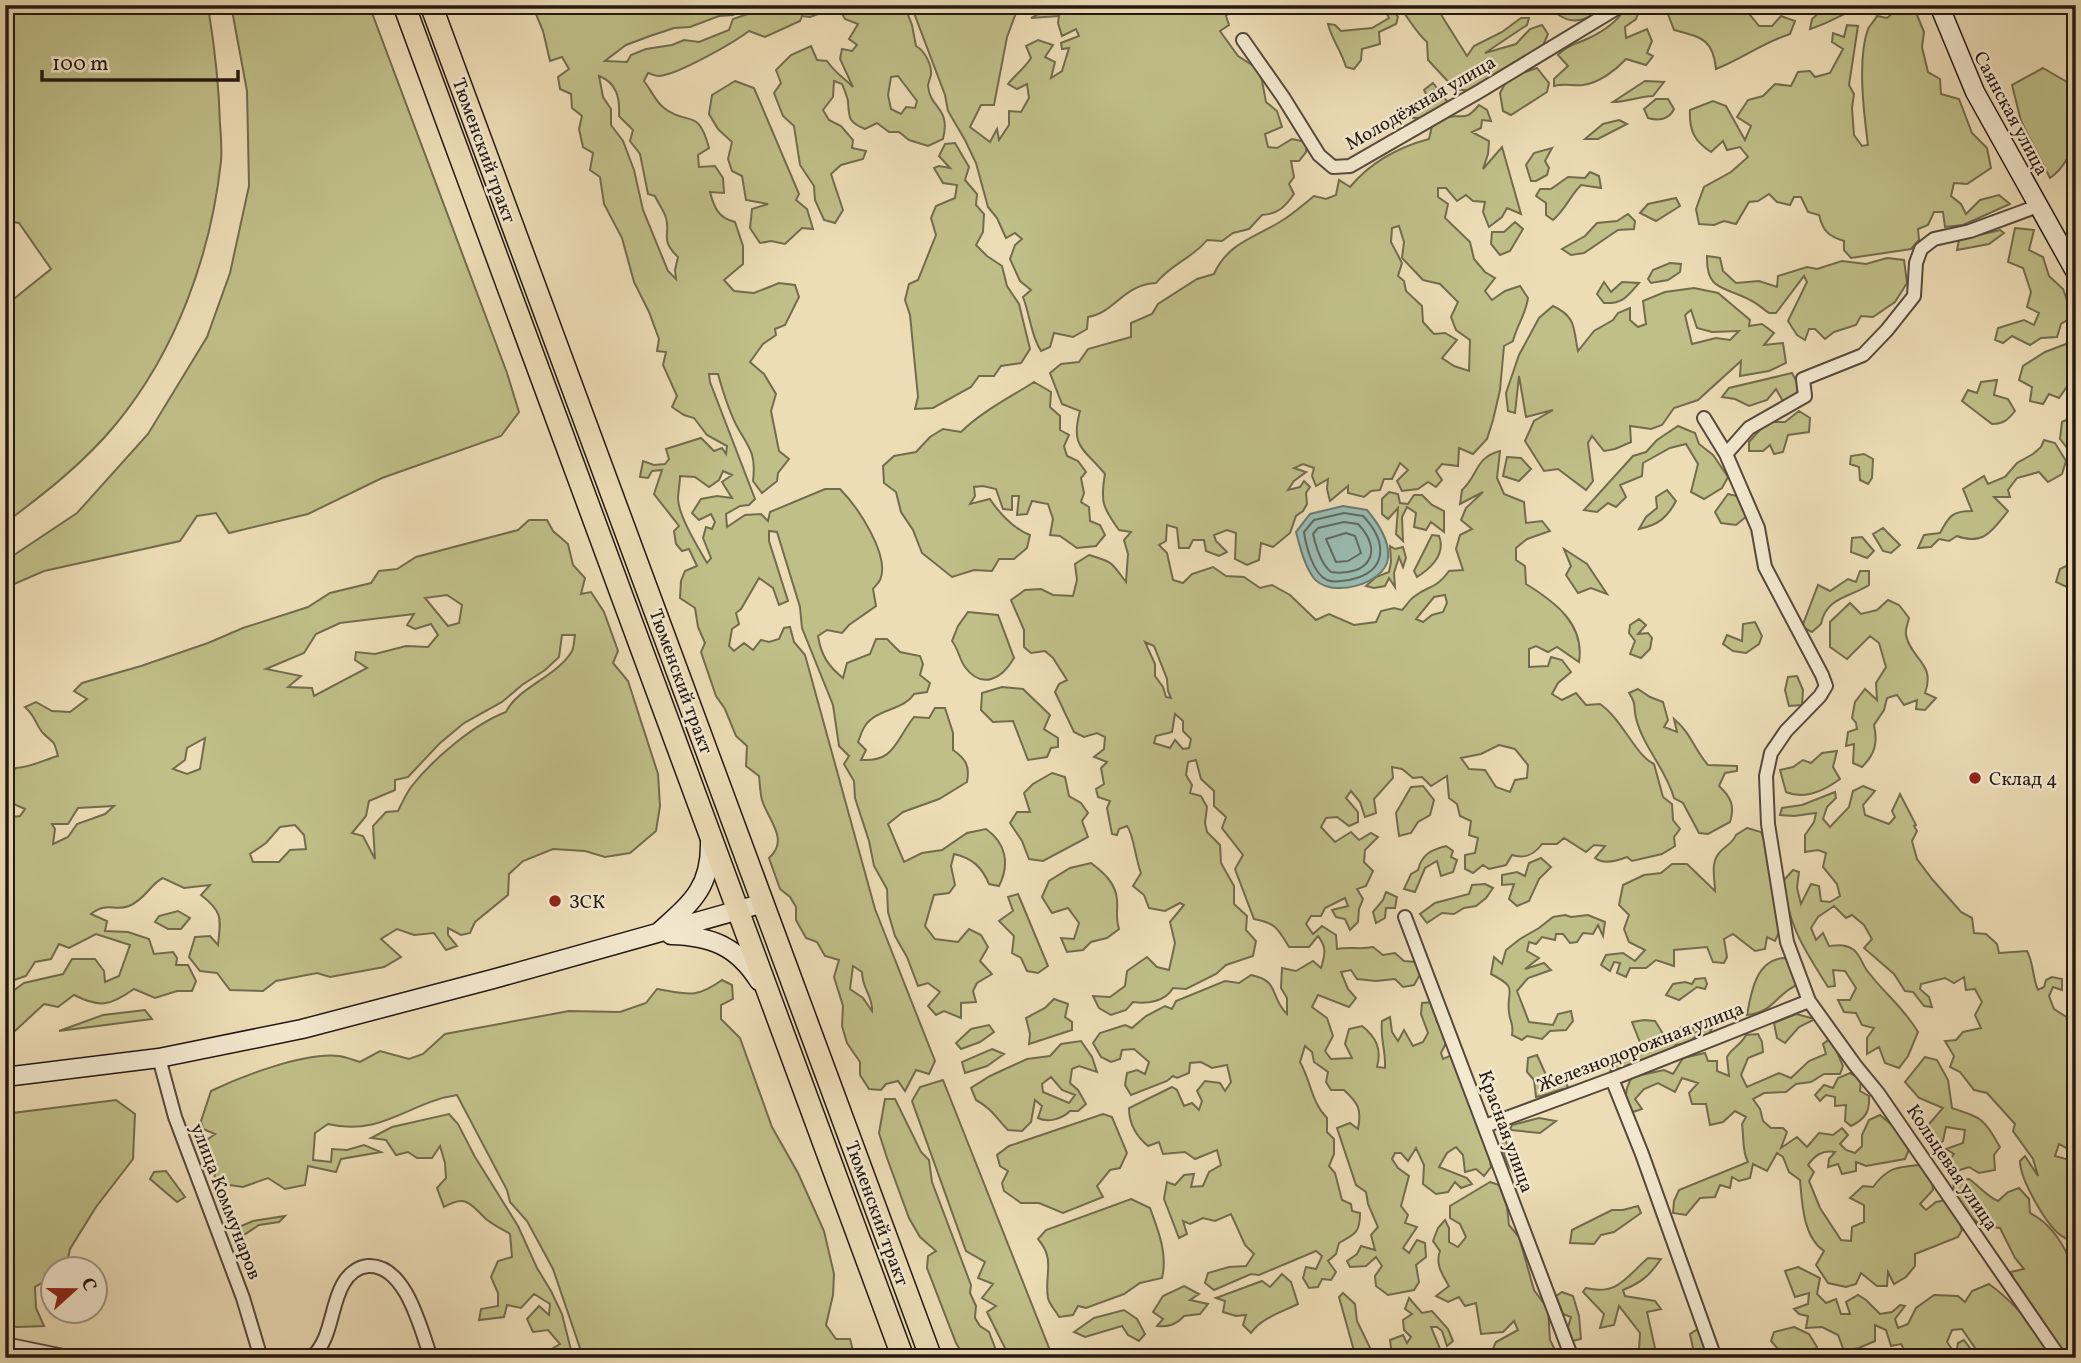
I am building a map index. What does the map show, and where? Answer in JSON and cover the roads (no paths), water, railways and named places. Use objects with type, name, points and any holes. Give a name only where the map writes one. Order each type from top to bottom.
[{"type":"main road","name":"Тюменский тракт","points":[[404,5],[903,1358]]},
{"type":"main road","name":"Тюменский тракт","points":[[431,5],[931,1358]]},
{"type":"street","name":"Молодёжная улица","points":[[1243,40],[1320,155],[1333,167],[1350,166],[1622,5]]},
{"type":"street","name":"Саянская улица","points":[[1939,5],[1975,92],[2076,273]]},
{"type":"street","points":[[1704,418],[1726,454],[1749,428],[1805,396],[1803,379],[1863,355],[1914,296],[1916,263],[1921,249],[1934,239],[1970,231],[2038,206]]},
{"type":"street","name":"Кольцевая улица","points":[[1726,454],[1758,528],[1765,567],[1826,686],[1820,696],[1786,731],[1771,753],[1766,776],[1768,824],[1787,942],[1809,1001],[1878,1093],[2060,1358]]},
{"type":"street","points":[[657,934],[693,901],[700,891],[710,856],[708,827]]},
{"type":"street","points":[[8,1078],[159,1058],[314,1026],[657,934],[764,902]]},
{"type":"street","name":"Красная улица","points":[[1405,917],[1572,1358]]},
{"type":"street","points":[[657,934],[687,935],[725,947],[749,966],[769,997]]},
{"type":"street","name":"Железнодорожная улица","points":[[1485,1126],[1809,1001]]},
{"type":"street","name":"улица Коммунаров","points":[[159,1058],[175,1117],[243,1298],[261,1358]]},
{"type":"street","points":[[1612,1079],[1642,1154],[1715,1358]]},
{"type":"street","points":[[311,1358],[324,1342],[343,1283],[359,1268],[370,1266],[388,1272],[403,1287],[431,1358]]},
{"type":"street","points":[[5,1344],[74,1358]]},
{"type":"water","points":[[1343,506],[1367,510],[1385,538],[1388,558],[1385,567],[1368,582],[1343,588],[1321,584],[1313,577],[1296,532],[1310,514]]},
{"type":"place","name":"Склад 4","points":[[1975,778]]},
{"type":"place","name":"ЗСК","points":[[555,901]]}]
